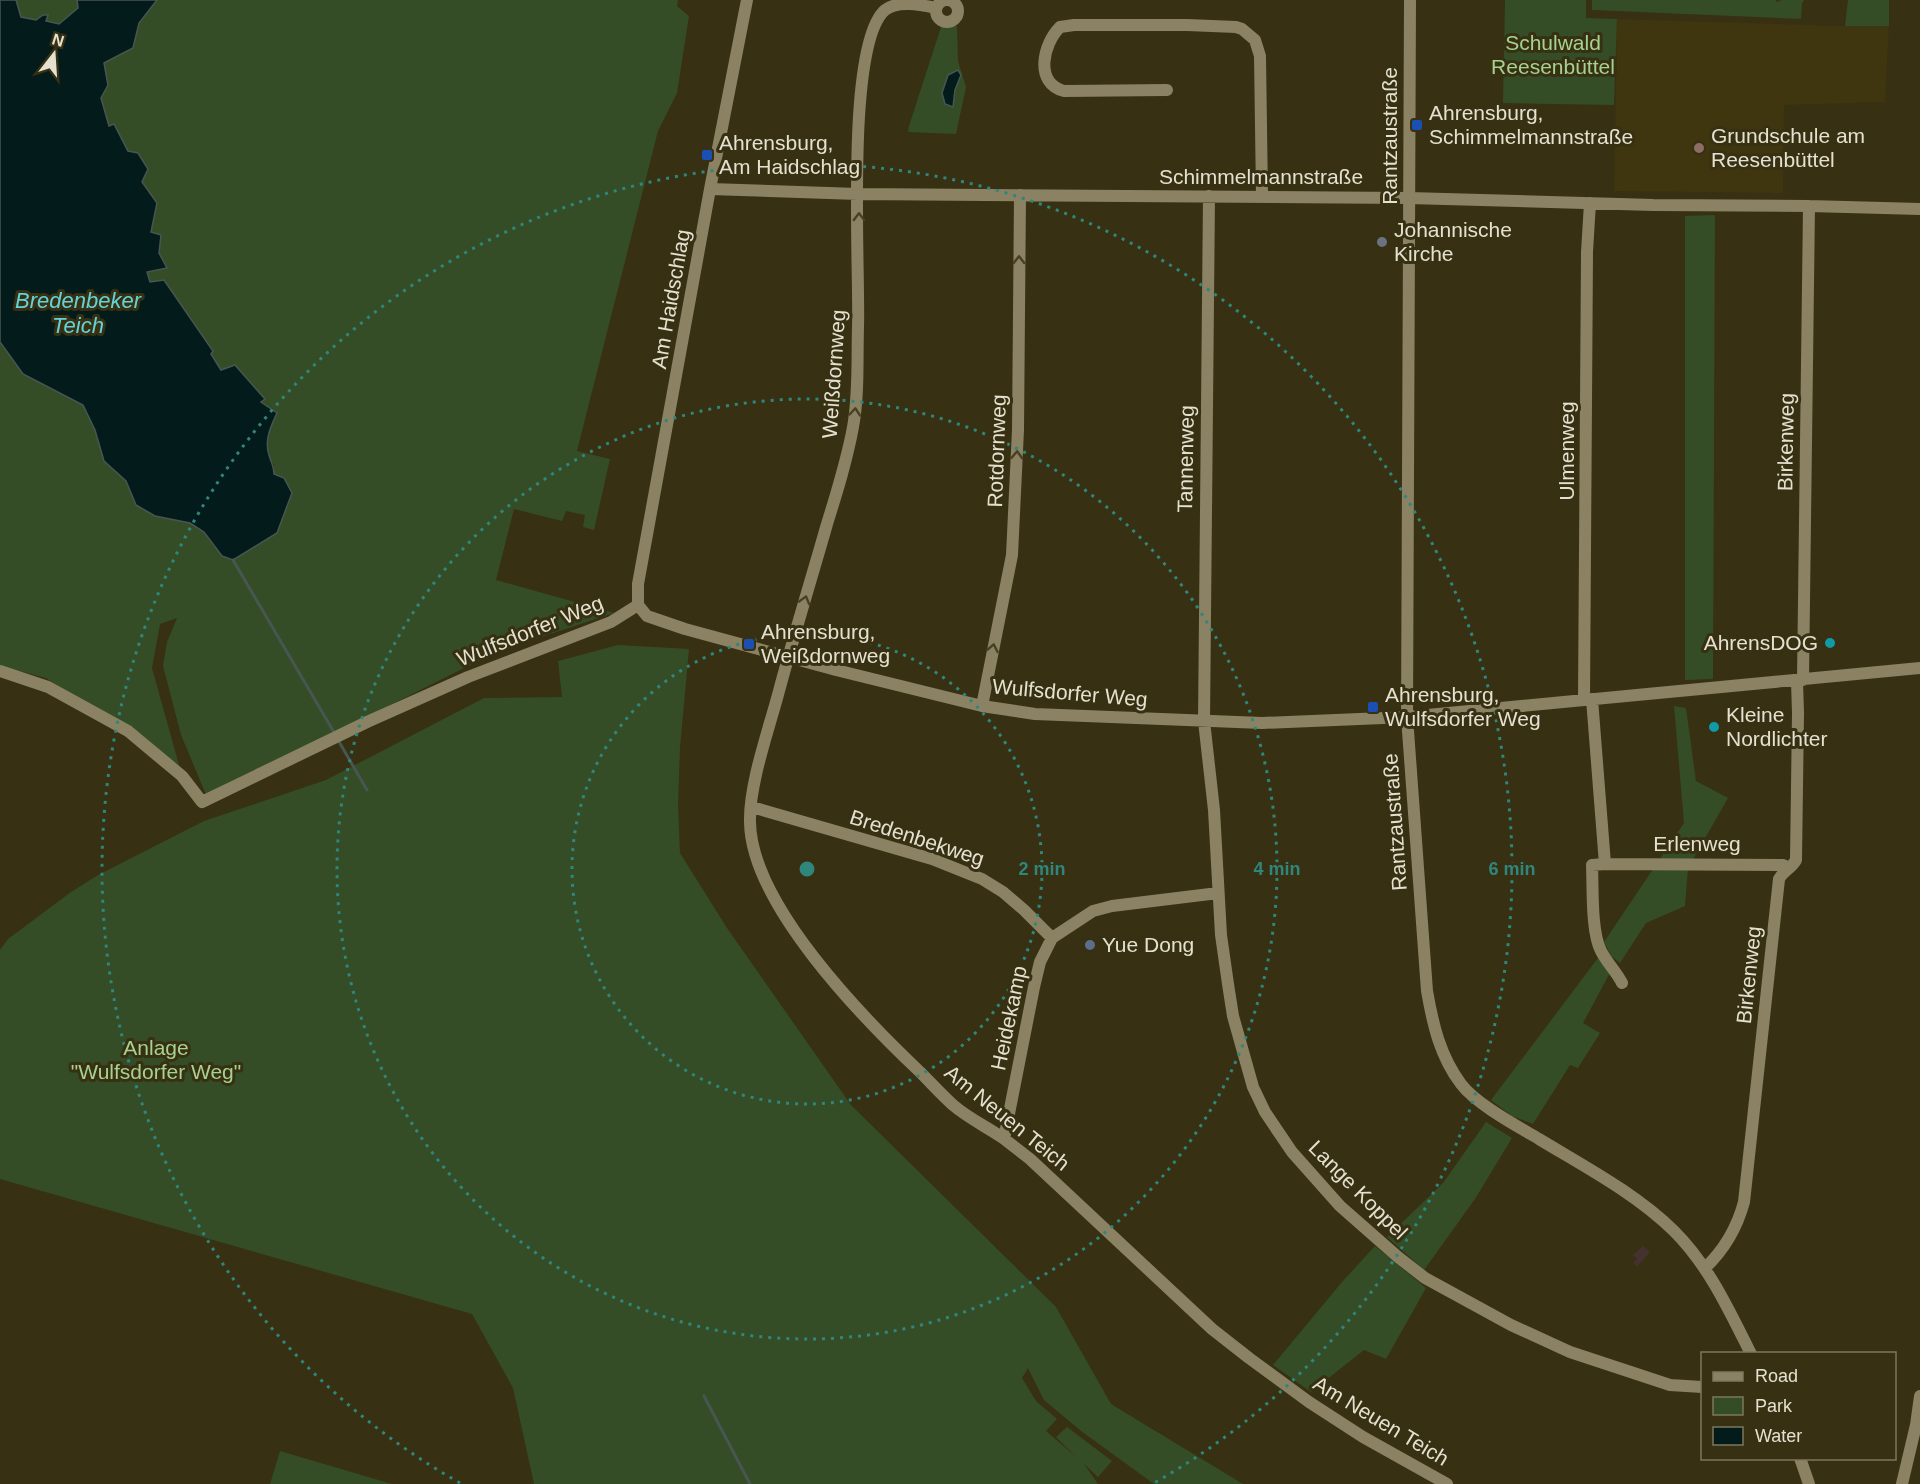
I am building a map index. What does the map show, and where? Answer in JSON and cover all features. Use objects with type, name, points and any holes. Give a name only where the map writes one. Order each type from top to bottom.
[{"type":"street","name":"Am Haidschlag","points":[[638,605],[638,584],[747,0]]},
{"type":"street","name":"Rantzaustraße","points":[[1410,0],[1407,717],[1427,991],[1434,1028],[1447,1062],[1463,1087],[1488,1107],[1622,1190],[1673,1231],[1705,1268],[1717,1286],[1750,1352]]},
{"type":"street","name":"Weißdornweg","points":[[789,656],[854,425],[859,296],[858,129],[863,67],[876,24],[886,9],[896,4],[936,8]]},
{"type":"street","points":[[1167,90],[1064,91],[1056,89],[1047,77],[1044,68],[1049,40],[1060,27],[1074,25],[1187,25],[1242,28],[1255,40],[1260,56],[1262,197]]},
{"type":"street","name":"Schimmelmannstraße","points":[[710,189],[858,194],[1409,198],[1920,209]]},
{"type":"street","name":"Rotdornweg","points":[[982,706],[1012,555],[1018,430],[1020,195]]},
{"type":"street","name":"Tannenweg","points":[[1204,721],[1209,196]]},
{"type":"street","name":"Ulmenweg","points":[[1590,203],[1587,252],[1588,700],[1605,864]]},
{"type":"street","name":"Birkenweg","points":[[1705,1268],[1717,1257],[1732,1235],[1740,1219],[1744,1202],[1779,879],[1796,860],[1809,206]]},
{"type":"street","name":"Wulfsdorfer Weg","points":[[0,671],[48,687],[128,731],[182,776],[202,802],[387,713],[468,677],[611,622],[638,605],[647,616],[657,621],[982,706],[1035,714],[1262,723],[1407,717],[1920,668]]},
{"type":"street","name":"Am Neuen Teich","points":[[789,656],[753,789],[750,822],[754,849],[764,877],[794,929],[838,988],[879,1033],[955,1106],[1004,1139],[1075,1200],[1212,1329],[1309,1402],[1363,1437],[1447,1484]]},
{"type":"street","name":"Lange Koppel","points":[[1204,721],[1214,810],[1221,935],[1233,1016],[1253,1087],[1265,1112],[1292,1152],[1340,1206],[1425,1278],[1511,1325],[1570,1352],[1670,1385],[1701,1387]]},
{"type":"street","name":"Bredenbekweg","points":[[752,807],[932,859],[982,879],[1003,892],[1052,938]]},
{"type":"street","points":[[1605,864],[1592,865],[1595,932],[1600,951],[1617,971],[1622,983]]},
{"type":"street","name":"Erlenweg","points":[[1605,864],[1771,864],[1788,868]]},
{"type":"street","points":[[1052,938],[1093,911],[1112,906],[1218,892]]},
{"type":"street","name":"Heidekamp","points":[[1004,1139],[1034,987],[1040,962],[1052,938]]},
{"type":"street","points":[[1902,1484],[1916,1425],[1920,1396]]},
{"type":"street","points":[[1801,1460],[1809,1484]]},
{"type":"shaded area","name":"Grundschule am Reesenbüttel","points":[[1617,19],[1889,26],[1885,102],[1784,105],[1783,193],[1614,191]]},
{"type":"shaded area","points":[[1643,1246],[1650,1252],[1637,1267],[1633,1263],[1637,1259],[1633,1255]]},
{"type":"green space","points":[[16,0],[77,0],[78,8],[59,24],[45,21],[48,16],[43,15],[36,20],[21,17]]},
{"type":"green space","points":[[157,0],[678,0],[677,6],[689,16],[677,93],[658,131],[577,451],[610,459],[594,530],[583,527],[585,515],[566,511],[562,521],[514,509],[496,580],[614,613],[496,652],[207,797],[181,735],[163,666],[167,642],[177,618],[160,624],[152,668],[179,765],[46,678],[0,666],[0,342],[61,394],[83,405],[95,430],[104,461],[126,481],[136,505],[155,516],[190,523],[204,532],[214,547],[284,512],[292,493],[274,474],[274,465],[268,455],[268,432],[261,401],[265,399],[221,370],[211,354],[213,350],[164,281],[150,283],[147,272],[167,267],[159,253],[160,235],[151,233],[157,203],[142,182],[148,169],[138,153],[128,151],[114,125],[109,126],[101,98],[108,85],[104,63],[133,48],[139,23]]},
{"type":"green space","name":"Schulwald Reesenbüttel","points":[[1505,0],[1586,0],[1586,18],[1617,19],[1614,105],[1503,103]]},
{"type":"green space","points":[[1592,0],[1776,0],[1776,2],[1804,0],[1801,19],[1592,10]]},
{"type":"green space","points":[[1848,0],[1889,0],[1889,26],[1845,26]]},
{"type":"green space","points":[[957,26],[958,61],[966,87],[956,134],[908,132],[941,27]]},
{"type":"green space","points":[[1715,215],[1713,679],[1685,680],[1685,216]]},
{"type":"green space","name":"Anlage \"Wulfsdorfer Weg\"","points":[[618,645],[689,649],[680,747],[678,804],[680,853],[727,928],[851,1105],[1056,1307],[1111,1404],[1243,1484],[1154,1484],[1081,1431],[1044,1400],[1028,1368],[1022,1378],[1036,1401],[1057,1419],[1046,1431],[1075,1456],[1056,1437],[1067,1427],[1112,1461],[1098,1477],[1084,1464],[1098,1484],[534,1484],[513,1388],[472,1314],[0,1179],[0,950],[8,939],[98,875],[204,821],[326,780],[484,698],[562,697],[558,661]]},
{"type":"green space","points":[[1674,706],[1686,708],[1696,781],[1728,798],[1688,868],[1685,906],[1646,923],[1620,963],[1611,956],[1604,942],[1684,823]]},
{"type":"green space","points":[[1598,958],[1610,973],[1583,1023],[1600,1033],[1578,1068],[1570,1065],[1533,1124],[1512,1116],[1491,1100]]},
{"type":"green space","points":[[1486,1122],[1512,1138],[1475,1199],[1424,1270],[1387,1237],[1443,1183]]},
{"type":"green space","points":[[1375,1246],[1426,1288],[1386,1359],[1364,1350],[1311,1392],[1273,1365]]},
{"type":"green space","points":[[280,1451],[392,1484],[270,1484]]},
{"type":"water","name":"Bredenbeker Teich","points":[[0,0],[16,0],[21,17],[36,20],[43,15],[48,15],[46,21],[59,24],[78,8],[77,0],[157,0],[139,23],[133,48],[104,63],[108,85],[101,98],[109,126],[114,124],[128,151],[138,153],[148,169],[142,182],[157,203],[151,232],[161,235],[159,253],[167,268],[147,272],[150,282],[164,280],[213,351],[211,354],[221,370],[235,365],[265,399],[261,402],[277,413],[267,444],[274,474],[284,478],[292,493],[277,533],[233,560],[222,556],[204,532],[190,523],[155,516],[136,505],[126,481],[104,461],[95,430],[83,405],[23,374],[0,342]]},
{"type":"water","points":[[958,70],[961,75],[955,90],[953,107],[945,104],[942,93],[948,75]]},
{"type":"waterway","points":[[233,560],[335,734]]},
{"type":"waterway","points":[[338,740],[367,790]]},
{"type":"waterway","points":[[704,1396],[750,1484]]},
{"type":"place","name":"Ahrensburg, Schimmelmannstraße","points":[[1417,125]]},
{"type":"place","name":"Grundschule am Reesenbüttel","points":[[1699,148]]},
{"type":"place","name":"Ahrensburg, Am Haidschlag","points":[[707,155]]},
{"type":"place","name":"Johannische Kirche","points":[[1382,242]]},
{"type":"place","name":"AhrensDOG","points":[[1830,643]]},
{"type":"place","name":"Ahrensburg, Weißdornweg","points":[[749,644]]},
{"type":"place","name":"Ahrensburg, Wulfsdorfer Weg","points":[[1373,707]]},
{"type":"place","name":"Kleine Nordlichter","points":[[1714,727]]},
{"type":"place","name":"Yue Dong","points":[[1090,945]]}]
